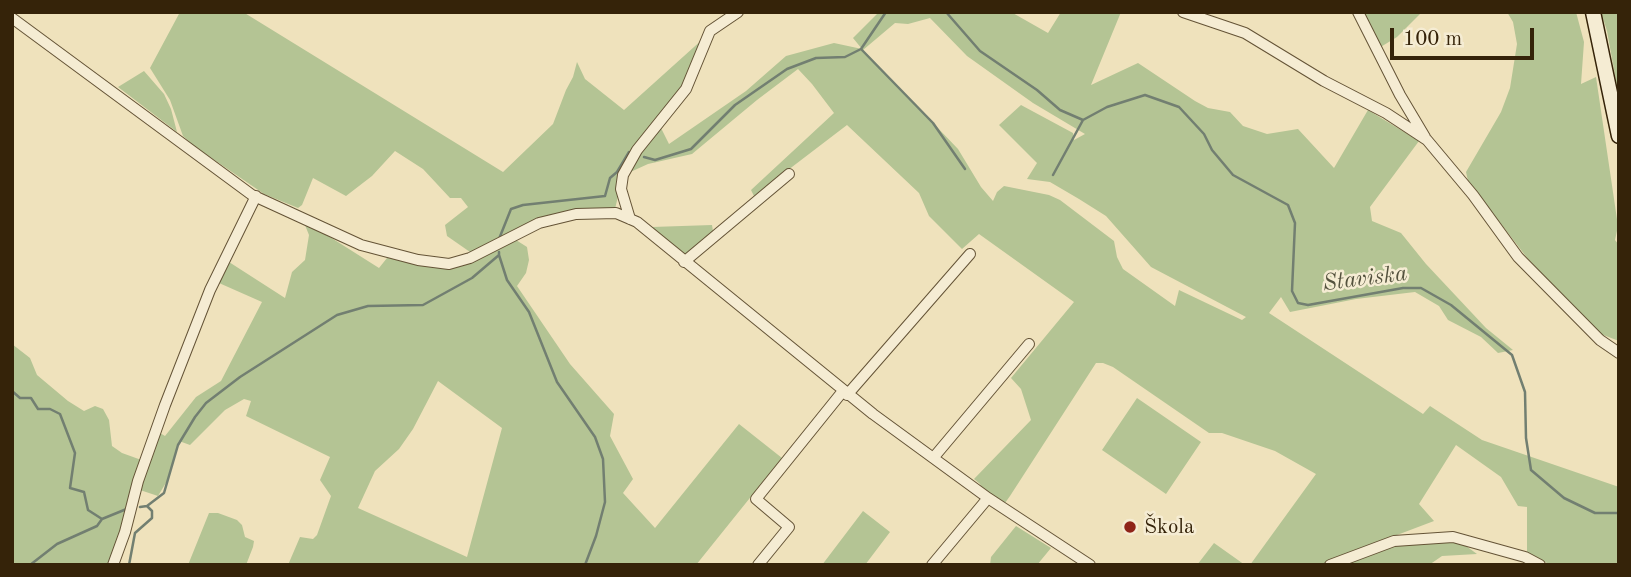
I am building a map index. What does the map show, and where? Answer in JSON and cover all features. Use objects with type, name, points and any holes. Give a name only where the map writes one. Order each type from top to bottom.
[{"type":"main road","points":[[1593,12],[1619,136]]},
{"type":"street","points":[[630,219],[621,189],[623,174],[637,149],[686,89],[710,31],[738,12]]},
{"type":"street","points":[[1183,12],[1245,33],[1324,81],[1386,113],[1427,140]]},
{"type":"street","points":[[1358,12],[1400,95],[1427,140],[1473,195],[1518,257],[1600,340],[1619,354]]},
{"type":"street","points":[[12,18],[256,196],[361,245],[418,260],[449,264],[470,258],[540,223],[576,214],[616,213],[637,222],[845,393],[988,498],[1090,565]]},
{"type":"street","points":[[684,262],[789,174]]},
{"type":"street","points":[[113,565],[138,481],[165,405],[210,290],[256,196]]},
{"type":"street","points":[[758,565],[789,527],[756,499],[845,393],[970,254]]},
{"type":"street","points":[[934,457],[1029,344]]},
{"type":"street","points":[[932,565],[988,498]]},
{"type":"street","points":[[1329,565],[1394,541],[1452,537],[1525,558],[1540,565]]},
{"type":"green space","points":[[180,12],[243,12],[503,172],[553,124],[577,62],[585,79],[624,110],[704,38],[688,90],[660,126],[669,144],[746,91],[786,56],[834,43],[862,49],[853,38],[879,12],[1011,12],[1048,33],[1061,12],[1121,12],[1091,85],[1138,63],[1208,108],[1230,112],[1243,126],[1267,134],[1298,129],[1334,168],[1368,110],[1419,141],[1370,207],[1372,221],[1401,233],[1486,328],[1513,350],[1498,353],[1481,337],[1448,320],[1439,306],[1415,292],[1356,299],[1290,312],[1281,297],[1269,313],[1423,414],[1430,406],[1482,440],[1619,487],[1619,565],[1552,565],[1527,555],[1527,507],[1518,506],[1501,477],[1456,445],[1419,504],[1434,521],[1397,535],[1462,543],[1477,554],[1442,556],[1429,565],[1250,565],[1316,474],[1275,451],[1222,433],[1209,433],[1113,367],[1103,363],[1096,363],[1010,496],[1005,503],[1001,502],[982,489],[974,479],[1031,420],[1021,389],[1011,378],[1074,302],[979,234],[962,249],[929,216],[919,193],[847,125],[754,196],[751,190],[834,113],[798,69],[692,154],[648,164],[626,174],[615,209],[538,219],[470,252],[447,236],[445,225],[468,207],[461,198],[450,198],[423,169],[395,151],[372,176],[346,196],[313,178],[302,205],[298,208],[264,194],[183,136],[170,100],[150,68]],"holes":[[[930,18],[967,56],[1033,103],[1085,134],[1074,140],[1073,133],[1021,105],[999,125],[1037,163],[1027,179],[1050,182],[1106,216],[1151,267],[1246,317],[1242,320],[1179,290],[1175,306],[1123,269],[1114,241],[1060,200],[1049,195],[1004,186],[993,201],[981,187],[958,149],[863,50],[895,23],[908,24]]]},
{"type":"green space","points":[[1361,12],[1422,12],[1397,37],[1379,48]]},
{"type":"green space","points":[[1507,12],[1576,12],[1584,42],[1581,84],[1596,77],[1618,226],[1615,240],[1619,245],[1619,341],[1598,333],[1571,305],[1528,259],[1468,181],[1466,172],[1501,112],[1510,88],[1517,44],[1513,22]]},
{"type":"green space","points":[[1601,12],[1619,12],[1619,97],[1607,31]]},
{"type":"green space","points":[[144,71],[164,94],[177,132],[118,87]]},
{"type":"green space","points":[[303,220],[379,268],[387,258],[430,265],[516,240],[527,247],[529,260],[526,273],[517,286],[570,364],[614,414],[610,436],[633,479],[623,493],[655,528],[739,424],[782,458],[696,565],[288,565],[300,537],[313,539],[317,535],[331,496],[320,480],[330,457],[246,416],[251,401],[244,399],[225,410],[190,445],[179,441],[167,481],[158,496],[137,489],[117,565],[12,565],[12,344],[30,358],[37,375],[68,401],[84,411],[95,406],[103,409],[109,420],[112,446],[122,453],[147,462],[160,433],[165,436],[196,397],[221,381],[262,302],[219,283],[229,262],[285,298],[292,272],[305,260],[309,235]],"holes":[[[438,381],[502,428],[467,557],[358,508],[375,471],[399,449],[413,429]]]},
{"type":"green space","points":[[712,225],[713,231],[683,257],[652,227]]},
{"type":"green space","points":[[1137,398],[1201,442],[1166,494],[1102,450]]},
{"type":"green space","points":[[863,511],[890,532],[865,565],[822,565]]},
{"type":"green space","points":[[209,513],[218,513],[237,520],[242,525],[245,537],[254,541],[246,565],[188,565]]},
{"type":"green space","points":[[1016,526],[1051,548],[1037,565],[990,565],[991,557]]},
{"type":"green space","points":[[1214,543],[1245,565],[1197,565]]},
{"type":"waterway","points":[[644,157],[655,160],[691,149],[735,105],[787,69],[816,58],[845,57],[861,49],[886,12]]},
{"type":"waterway","name":"Staviska","points":[[946,12],[980,51],[1037,90],[1060,110],[1083,120],[1107,107],[1145,95],[1179,107],[1204,134],[1212,150],[1233,175],[1288,205],[1295,223],[1292,291],[1298,303],[1308,305],[1403,288],[1421,288],[1451,305],[1512,355],[1525,392],[1526,438],[1531,470],[1564,498],[1595,513],[1619,513]]},
{"type":"waterway","points":[[861,49],[933,123],[965,169]]},
{"type":"waterway","points":[[1053,175],[1083,120]]},
{"type":"waterway","points":[[499,239],[511,209],[523,205],[605,196],[610,178],[617,172],[629,152]]},
{"type":"waterway","points":[[140,507],[147,506],[164,493],[178,445],[195,417],[206,403],[240,377],[337,315],[368,306],[423,305],[472,278],[499,255],[499,252]]},
{"type":"waterway","points":[[499,255],[507,280],[529,312],[557,382],[595,437],[603,459],[605,502],[585,565]]},
{"type":"waterway","points":[[12,391],[20,398],[31,398],[38,409],[50,409],[60,414],[75,453],[70,488],[84,492],[88,510],[102,519]]},
{"type":"waterway","points":[[129,565],[135,533],[152,518],[152,511],[147,506]]},
{"type":"waterway","points":[[30,565],[57,544],[97,526],[102,519],[129,508]]},
{"type":"place","name":"Škola","points":[[1130,527]]}]
